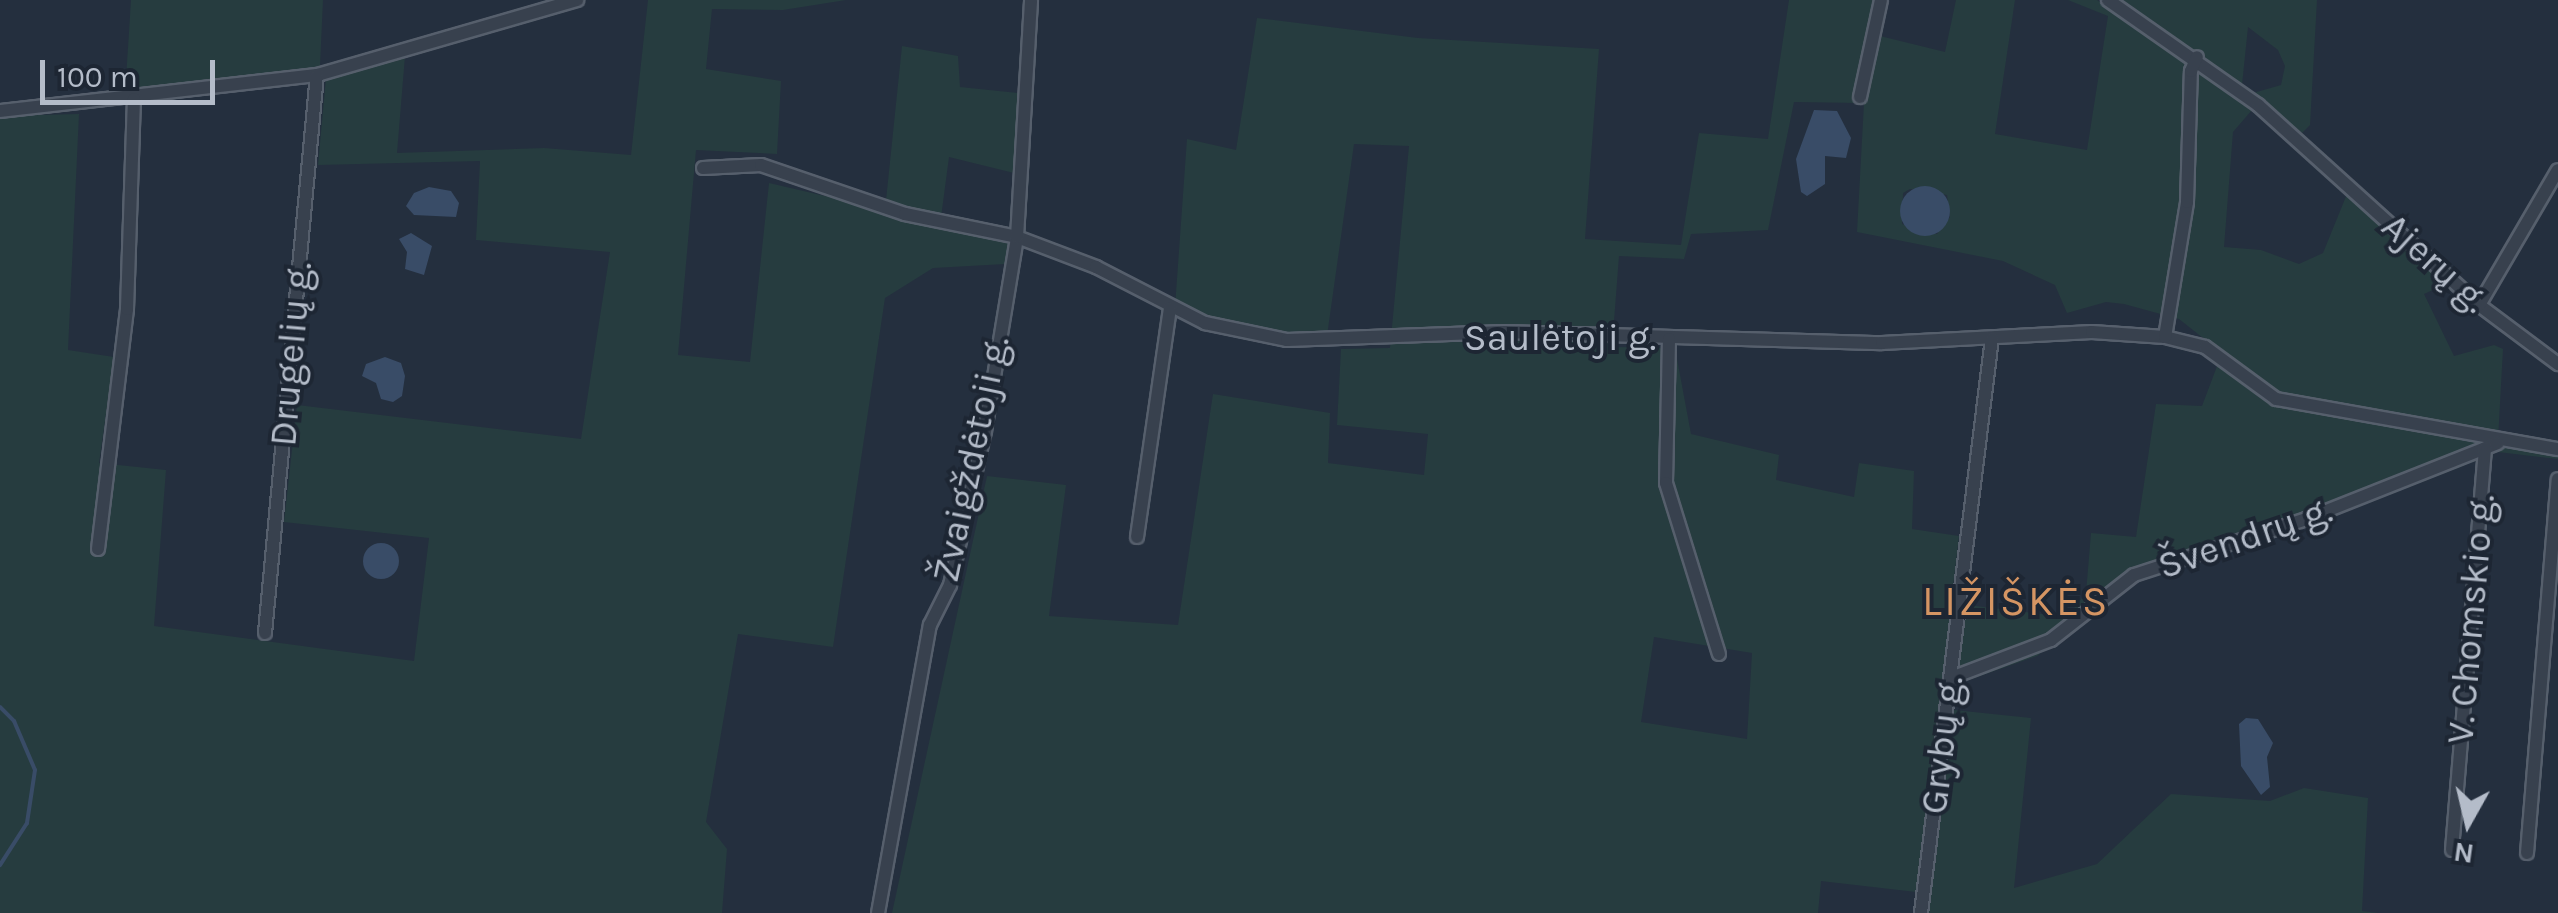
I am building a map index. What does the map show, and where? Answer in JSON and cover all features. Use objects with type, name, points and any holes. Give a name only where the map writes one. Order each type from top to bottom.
[{"type":"street","points":[[0,112],[318,75],[577,0]]},
{"type":"street","name":"Žvaigždėtoji g.","points":[[878,913],[930,625],[950,585],[985,431],[1017,237],[1031,0]]},
{"type":"street","points":[[1860,97],[1881,0]]},
{"type":"street","name":"Ajerų g.","points":[[2108,0],[2197,57],[2317,156],[2479,305],[2558,364]]},
{"type":"street","points":[[2164,338],[2187,202],[2191,71],[2197,57]]},
{"type":"street","name":"Drugelių g.","points":[[265,633],[318,75]]},
{"type":"street","points":[[98,550],[126,308],[134,99]]},
{"type":"street","name":"Saulėtoji g.","points":[[703,168],[762,165],[905,214],[1017,237],[1096,267],[1170,308],[1233,331],[1288,340],[1505,332],[1668,339],[1992,338],[2092,332],[2164,338],[2205,347],[2276,399],[2492,446]]},
{"type":"street","points":[[2479,305],[2558,170]]},
{"type":"street","points":[[1137,537],[1170,308]]},
{"type":"street","name":"Grybų g.","points":[[1921,913],[1992,338]]},
{"type":"street","points":[[1668,339],[1666,484],[1719,654]]},
{"type":"street","name":"Švendrų g.","points":[[1951,678],[2051,640],[2134,575],[2306,519],[2492,446],[2558,449]]},
{"type":"street","name":"V. Chomskio g.","points":[[2452,850],[2492,446]]},
{"type":"street","points":[[2527,853],[2558,480]]},
{"type":"green space","points":[[131,0],[323,0],[320,66],[258,81],[125,95]]},
{"type":"green space","points":[[648,0],[846,0],[783,10],[712,9],[706,69],[781,81],[777,154],[696,150],[678,355],[750,362],[769,183],[885,210],[902,46],[958,56],[960,87],[1019,93],[1014,173],[949,157],[940,225],[1009,241],[1005,264],[933,268],[885,298],[833,647],[738,634],[706,822],[727,849],[722,913],[0,913],[0,116],[79,114],[68,350],[114,357],[99,463],[166,470],[154,626],[414,661],[429,538],[284,522],[297,405],[581,439],[610,252],[476,240],[480,161],[318,165],[326,78],[405,56],[397,153],[544,148],[631,155]]},
{"type":"green space","points":[[1789,0],[1886,0],[1880,36],[1945,52],[1956,0],[2015,0],[1995,134],[2087,150],[2108,16],[2068,0],[2097,0],[2252,110],[2233,132],[2224,247],[2261,250],[2299,264],[2323,253],[2347,194],[2448,283],[2424,294],[2454,356],[2494,345],[2503,349],[2498,440],[2558,446],[2558,459],[2498,452],[2302,529],[2130,583],[2037,656],[1960,683],[1954,710],[2031,718],[2014,888],[2097,864],[2171,794],[2270,801],[2304,788],[2368,798],[2362,911],[2378,913],[1915,913],[1916,892],[1821,881],[1818,913],[892,913],[987,476],[1066,485],[1049,616],[1178,625],[1213,394],[1330,413],[1328,463],[1424,475],[1428,434],[1337,425],[1341,349],[1390,348],[1409,146],[1354,144],[1327,336],[1256,330],[1175,307],[1187,139],[1236,150],[1257,18],[1418,38],[1599,49],[1585,239],[1681,245],[1699,133],[1768,139]],"holes":[[[1794,102],[1864,103],[1857,232],[2003,261],[2055,285],[2067,313],[2106,302],[2179,319],[2222,353],[2202,406],[2156,404],[2136,537],[2091,533],[2086,593],[2067,617],[1951,603],[1959,536],[1912,529],[1914,471],[1859,463],[1854,497],[1776,480],[1779,455],[1691,434],[1675,348],[1612,347],[1619,256],[1684,259],[1691,234],[1768,230]],[[1910,189],[1947,195],[1950,217],[1937,234],[1902,224],[1903,193]],[[1654,637],[1752,653],[1747,739],[1641,722]]]},
{"type":"green space","points":[[2123,0],[2317,0],[2310,125],[2302,133],[2253,93],[2281,85],[2285,66],[2278,50],[2248,27],[2242,85]]},
{"type":"water","points":[[1814,110],[1837,111],[1851,138],[1846,158],[1825,156],[1825,184],[1807,196],[1801,192],[1796,159]]},
{"type":"water","points":[[1925,186],[1942,194],[1950,211],[1942,228],[1925,236],[1908,228],[1900,211],[1908,194]]},
{"type":"water","points":[[429,187],[451,191],[459,203],[456,217],[414,215],[406,206],[414,193]]},
{"type":"water","points":[[411,233],[432,246],[424,275],[405,269],[407,252],[399,239]]},
{"type":"water","points":[[385,357],[401,363],[405,376],[402,396],[393,402],[381,399],[376,383],[362,376],[366,364]]},
{"type":"water","points":[[381,543],[394,548],[399,561],[394,574],[381,579],[368,574],[363,561],[368,548]]},
{"type":"water","points":[[2246,718],[2258,719],[2273,743],[2267,757],[2270,787],[2261,795],[2241,766],[2239,724]]},
{"type":"waterway","points":[[0,707],[14,721],[35,770],[27,823],[0,865]]},
{"type":"district","name":"LIŽIŠKĖS","points":[[2016,601]]}]
